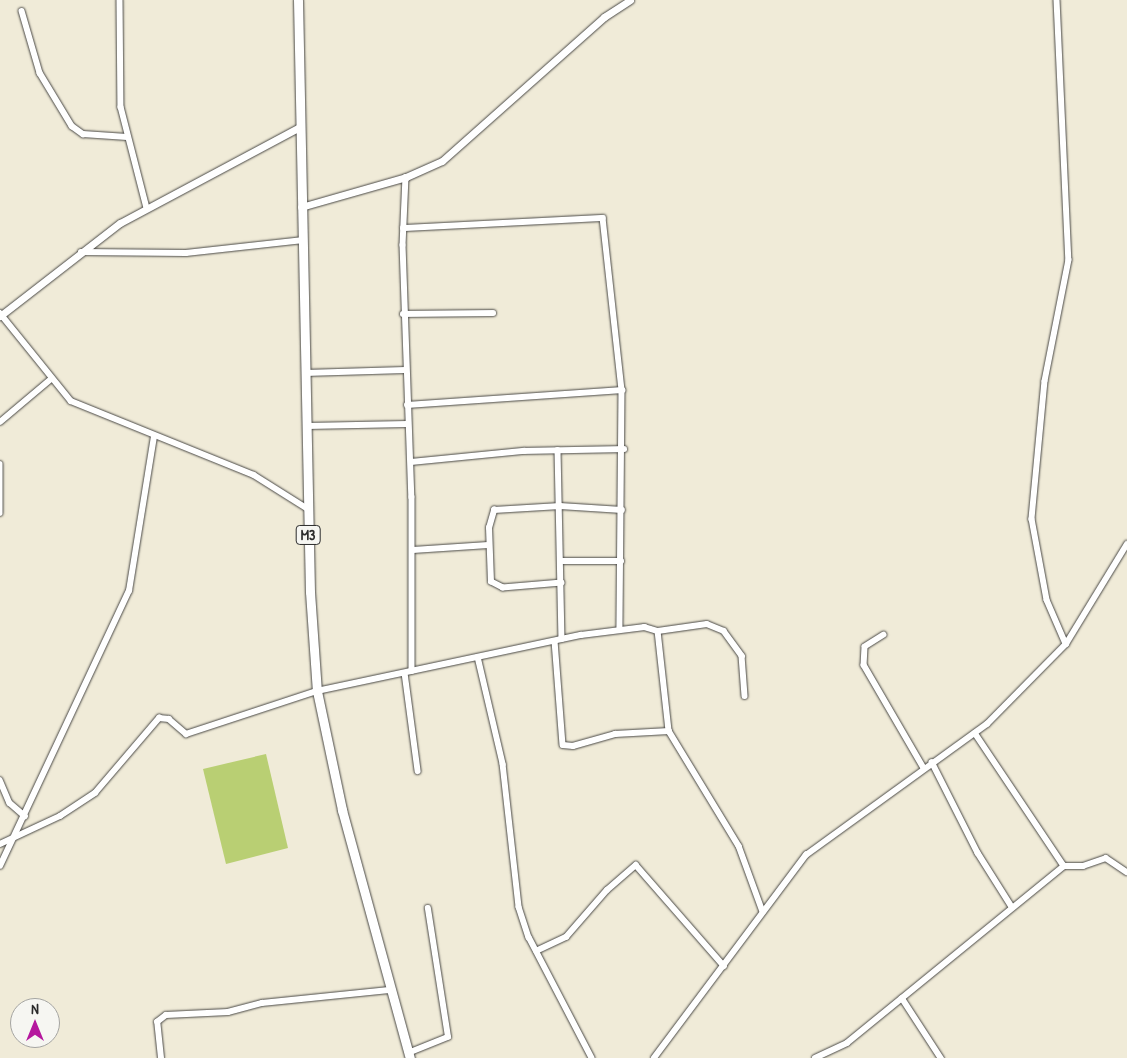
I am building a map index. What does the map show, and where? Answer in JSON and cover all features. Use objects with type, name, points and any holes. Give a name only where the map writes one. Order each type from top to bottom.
[{"type":"main road","name":"M3","points":[[298,0],[308,509],[317,691],[333,775],[409,1055]]},
{"type":"street","points":[[120,0],[118,74],[127,137],[147,208]]},
{"type":"street","points":[[301,207],[406,177],[456,152],[604,17],[630,0]]},
{"type":"street","points":[[1056,0],[1069,260],[1045,381],[1032,519],[1042,582],[1066,644]]},
{"type":"street","points":[[22,11],[40,73],[72,126],[83,134],[127,137]]},
{"type":"street","points":[[300,127],[147,208],[76,252],[0,315],[51,379],[88,410],[254,475],[308,509]]},
{"type":"street","points":[[406,177],[403,228],[403,314],[408,405],[407,424],[411,462],[413,550],[412,670]]},
{"type":"street","points":[[403,228],[603,218],[622,390],[624,449],[620,627]]},
{"type":"street","points":[[76,252],[186,253],[302,240]]},
{"type":"street","points":[[403,314],[493,313]]},
{"type":"street","points":[[305,373],[405,370]]},
{"type":"street","points":[[0,422],[51,379]]},
{"type":"street","points":[[408,405],[622,390]]},
{"type":"street","points":[[307,426],[407,424]]},
{"type":"street","points":[[0,866],[129,591],[154,437]]},
{"type":"street","points":[[411,462],[558,450],[624,449]]},
{"type":"street","points":[[558,450],[562,561],[562,639]]},
{"type":"street","points":[[0,464],[0,513]]},
{"type":"street","points":[[562,583],[495,587],[491,582],[488,545],[494,510],[560,506],[622,510]]},
{"type":"street","points":[[654,1058],[806,855],[932,762],[975,733],[1066,644],[1127,544]]},
{"type":"street","points":[[413,550],[488,545]]},
{"type":"street","points":[[562,561],[621,561]]},
{"type":"street","points":[[0,844],[95,793],[159,718],[170,719],[186,734],[317,691],[620,627],[658,631],[707,624],[724,631],[742,656],[744,696]]},
{"type":"street","points":[[658,631],[669,731],[739,846],[763,912]]},
{"type":"street","points":[[884,635],[865,647],[864,664],[924,768]]},
{"type":"street","points":[[555,641],[564,744],[573,746],[615,734],[669,731]]},
{"type":"street","points":[[478,656],[503,764],[519,907],[536,950],[592,1058]]},
{"type":"street","points":[[404,673],[418,771]]},
{"type":"street","points":[[975,733],[1064,866]]},
{"type":"street","points":[[932,762],[978,853],[1012,907]]},
{"type":"street","points":[[0,780],[10,803],[25,816]]},
{"type":"street","points":[[815,1058],[837,1049],[1064,866],[1083,866],[1106,858],[1127,872]]},
{"type":"street","points":[[536,950],[566,937],[607,890],[636,865],[724,966]]},
{"type":"street","points":[[409,1055],[448,1037],[428,909]]},
{"type":"street","points":[[161,1058],[158,1022],[166,1015],[223,1012],[262,1003],[391,990]]},
{"type":"street","points":[[902,998],[941,1058]]},
{"type":"street","points":[[834,1058],[837,1049]]},
{"type":"green space","points":[[266,754],[288,848],[226,864],[203,769]]}]
